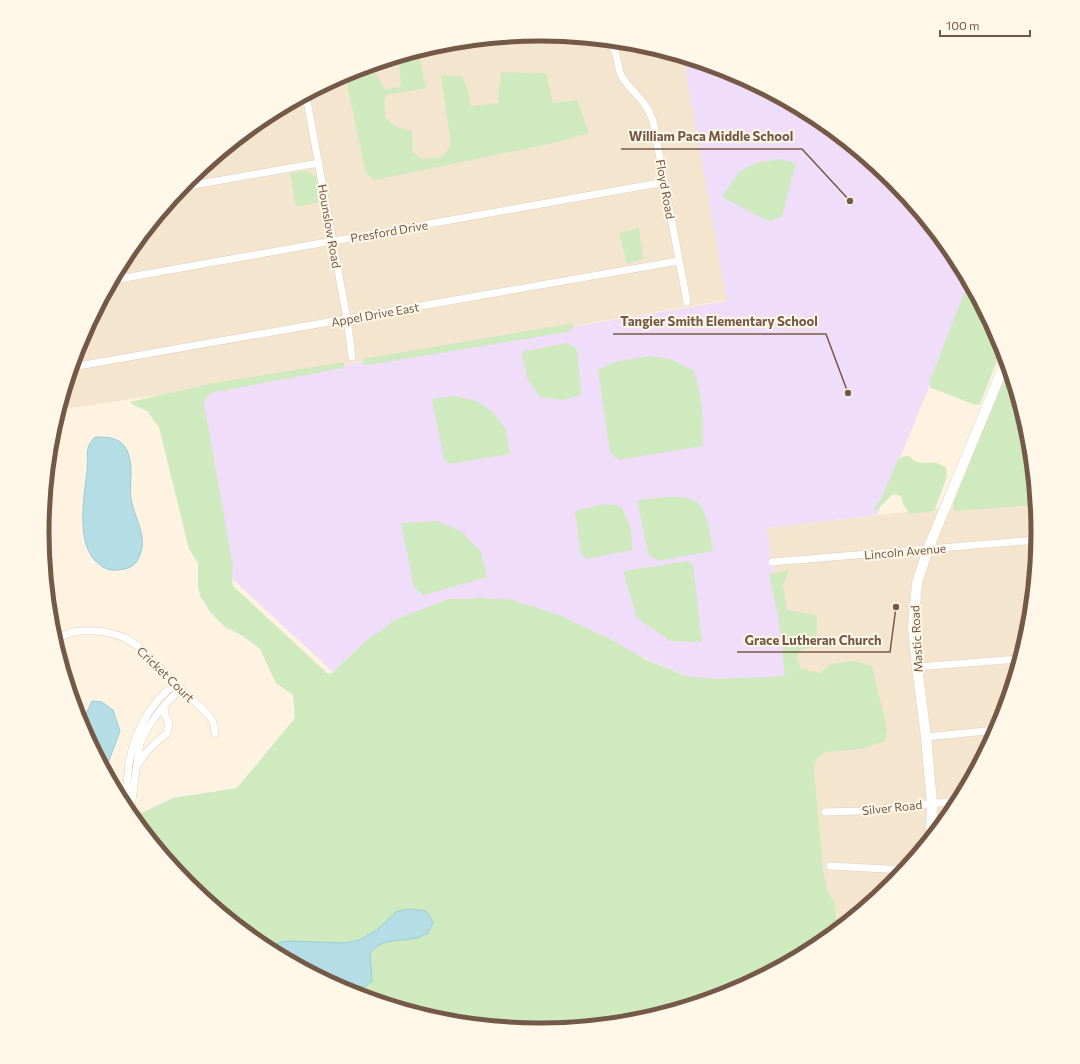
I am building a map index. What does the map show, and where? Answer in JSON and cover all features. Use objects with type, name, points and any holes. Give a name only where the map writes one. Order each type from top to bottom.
[{"type":"main road","name":"Mastic Road","points":[[931,829],[932,803],[913,627],[917,583],[928,549],[1003,368]]},
{"type":"street","name":"Floyd Road","points":[[614,47],[616,50],[618,66],[622,76],[650,111],[653,120],[678,261],[687,302]]},
{"type":"street","name":"Hounslow Road","points":[[307,101],[347,319],[352,357]]},
{"type":"street","points":[[193,185],[318,163]]},
{"type":"street","name":"Presford Drive","points":[[120,279],[665,182]]},
{"type":"street","name":"Appel Drive East","points":[[78,367],[678,261]]},
{"type":"street","name":"Lincoln Avenue","points":[[772,562],[1031,541]]},
{"type":"street","name":"Cricket Court","points":[[60,637],[68,632],[80,631],[113,633],[128,639],[141,648],[177,686],[208,714],[213,722],[215,734]]},
{"type":"street","points":[[917,667],[1014,659]]},
{"type":"street","points":[[125,794],[133,745],[139,729],[154,712],[165,704],[177,686]]},
{"type":"street","points":[[131,804],[140,743],[154,712],[155,703],[177,686]]},
{"type":"street","points":[[137,766],[144,754],[156,741],[167,733],[169,723],[165,715],[165,704]]},
{"type":"street","points":[[154,712],[165,715]]},
{"type":"street","points":[[926,737],[989,731]]},
{"type":"street","name":"Silver Road","points":[[825,812],[860,811],[950,802]]},
{"type":"street","points":[[830,866],[896,870]]},
{"type":"shaded area","points":[[540,41],[572,42],[636,50],[684,63],[728,300],[198,389],[65,409],[75,374],[86,344],[100,315],[115,286],[150,233],[171,208],[216,163],[241,142],[267,124],[295,107],[352,78],[413,58],[444,50],[476,45]]},
{"type":"shaded area","points":[[684,63],[728,78],[757,92],[786,107],[839,142],[864,163],[909,208],[930,233],[968,291],[877,515],[767,528],[792,689],[695,680],[622,648],[370,637],[333,672],[227,574],[198,389],[727,301]]},
{"type":"shaded area","points":[[1030,498],[1030,564],[1022,628],[1005,690],[994,720],[965,778],[930,831],[887,879],[864,901],[830,928],[767,528]]},
{"type":"green space","points":[[420,58],[426,88],[386,95],[384,102],[386,118],[397,127],[412,131],[413,152],[422,159],[440,158],[451,144],[441,75],[462,76],[471,106],[499,103],[501,72],[546,73],[553,103],[577,100],[589,133],[549,144],[375,180],[366,174],[346,81],[374,70],[384,89],[397,88],[401,85],[399,62]]},
{"type":"green space","points":[[779,159],[796,163],[782,216],[770,222],[722,197],[739,172],[756,163]]},
{"type":"green space","points":[[307,171],[316,177],[320,202],[296,207],[290,173]]},
{"type":"green space","points":[[639,228],[643,259],[627,264],[619,233]]},
{"type":"green space","points":[[967,290],[980,315],[999,357],[980,404],[976,405],[931,388],[929,383],[965,291]]},
{"type":"green space","points":[[574,323],[572,330],[567,332],[369,365],[363,364],[363,359]]},
{"type":"green space","points":[[567,343],[577,349],[581,395],[563,400],[540,397],[528,380],[521,352]]},
{"type":"green space","points":[[649,356],[670,359],[693,370],[701,398],[703,446],[619,460],[610,452],[598,370],[615,362]]},
{"type":"green space","points":[[345,362],[343,368],[211,393],[206,398],[204,404],[233,566],[233,586],[327,673],[331,674],[370,637],[381,631],[396,619],[449,599],[469,599],[480,597],[491,599],[509,599],[559,615],[612,640],[645,659],[686,676],[714,679],[775,677],[785,675],[778,616],[769,574],[790,570],[783,585],[787,610],[817,615],[816,646],[801,650],[796,657],[801,669],[820,673],[831,664],[854,661],[872,666],[887,730],[885,741],[862,749],[825,752],[816,759],[814,769],[823,870],[827,890],[835,904],[837,924],[813,940],[757,972],[728,986],[698,997],[636,1014],[604,1019],[540,1023],[508,1022],[444,1014],[382,997],[352,986],[294,957],[241,922],[216,901],[171,856],[138,814],[173,798],[237,788],[295,718],[293,695],[276,683],[260,649],[243,636],[225,627],[211,613],[200,596],[198,586],[198,563],[189,549],[159,427],[147,411],[130,402],[214,383]]},
{"type":"green space","points":[[1005,375],[1022,436],[1027,468],[1030,505],[954,511],[954,501]]},
{"type":"green space","points":[[456,396],[476,401],[492,411],[506,430],[510,454],[450,464],[444,459],[432,399]]},
{"type":"green space","points":[[909,456],[919,463],[937,463],[946,467],[947,477],[934,511],[910,514],[903,504],[901,496],[893,494],[874,513],[898,459]]},
{"type":"green space","points":[[667,497],[687,498],[698,503],[707,519],[713,551],[658,561],[648,554],[637,500]]},
{"type":"green space","points":[[604,504],[621,506],[631,528],[632,550],[587,559],[581,555],[575,511]]},
{"type":"green space","points":[[437,521],[462,532],[481,552],[487,577],[424,595],[414,588],[401,523]]},
{"type":"green space","points":[[688,561],[693,565],[702,642],[670,641],[637,618],[625,578],[624,571]]},
{"type":"water","points":[[95,437],[116,439],[125,447],[130,459],[131,498],[142,536],[142,544],[137,561],[126,569],[108,569],[99,564],[91,556],[84,534],[83,507],[87,453],[91,441]]},
{"type":"water","points":[[92,701],[102,702],[113,710],[120,731],[108,763],[100,749],[85,717]]},
{"type":"water","points":[[409,909],[426,911],[433,922],[428,933],[417,938],[386,942],[375,948],[370,953],[372,981],[364,987],[352,986],[294,957],[273,944],[287,941],[345,943],[359,940],[377,930],[396,912]]},
{"type":"place","name":"William Paca Middle School","points":[[850,201]]},
{"type":"place","name":"Tangier Smith Elementary School","points":[[848,393]]},
{"type":"place","name":"Grace Lutheran Church","points":[[896,607]]}]
